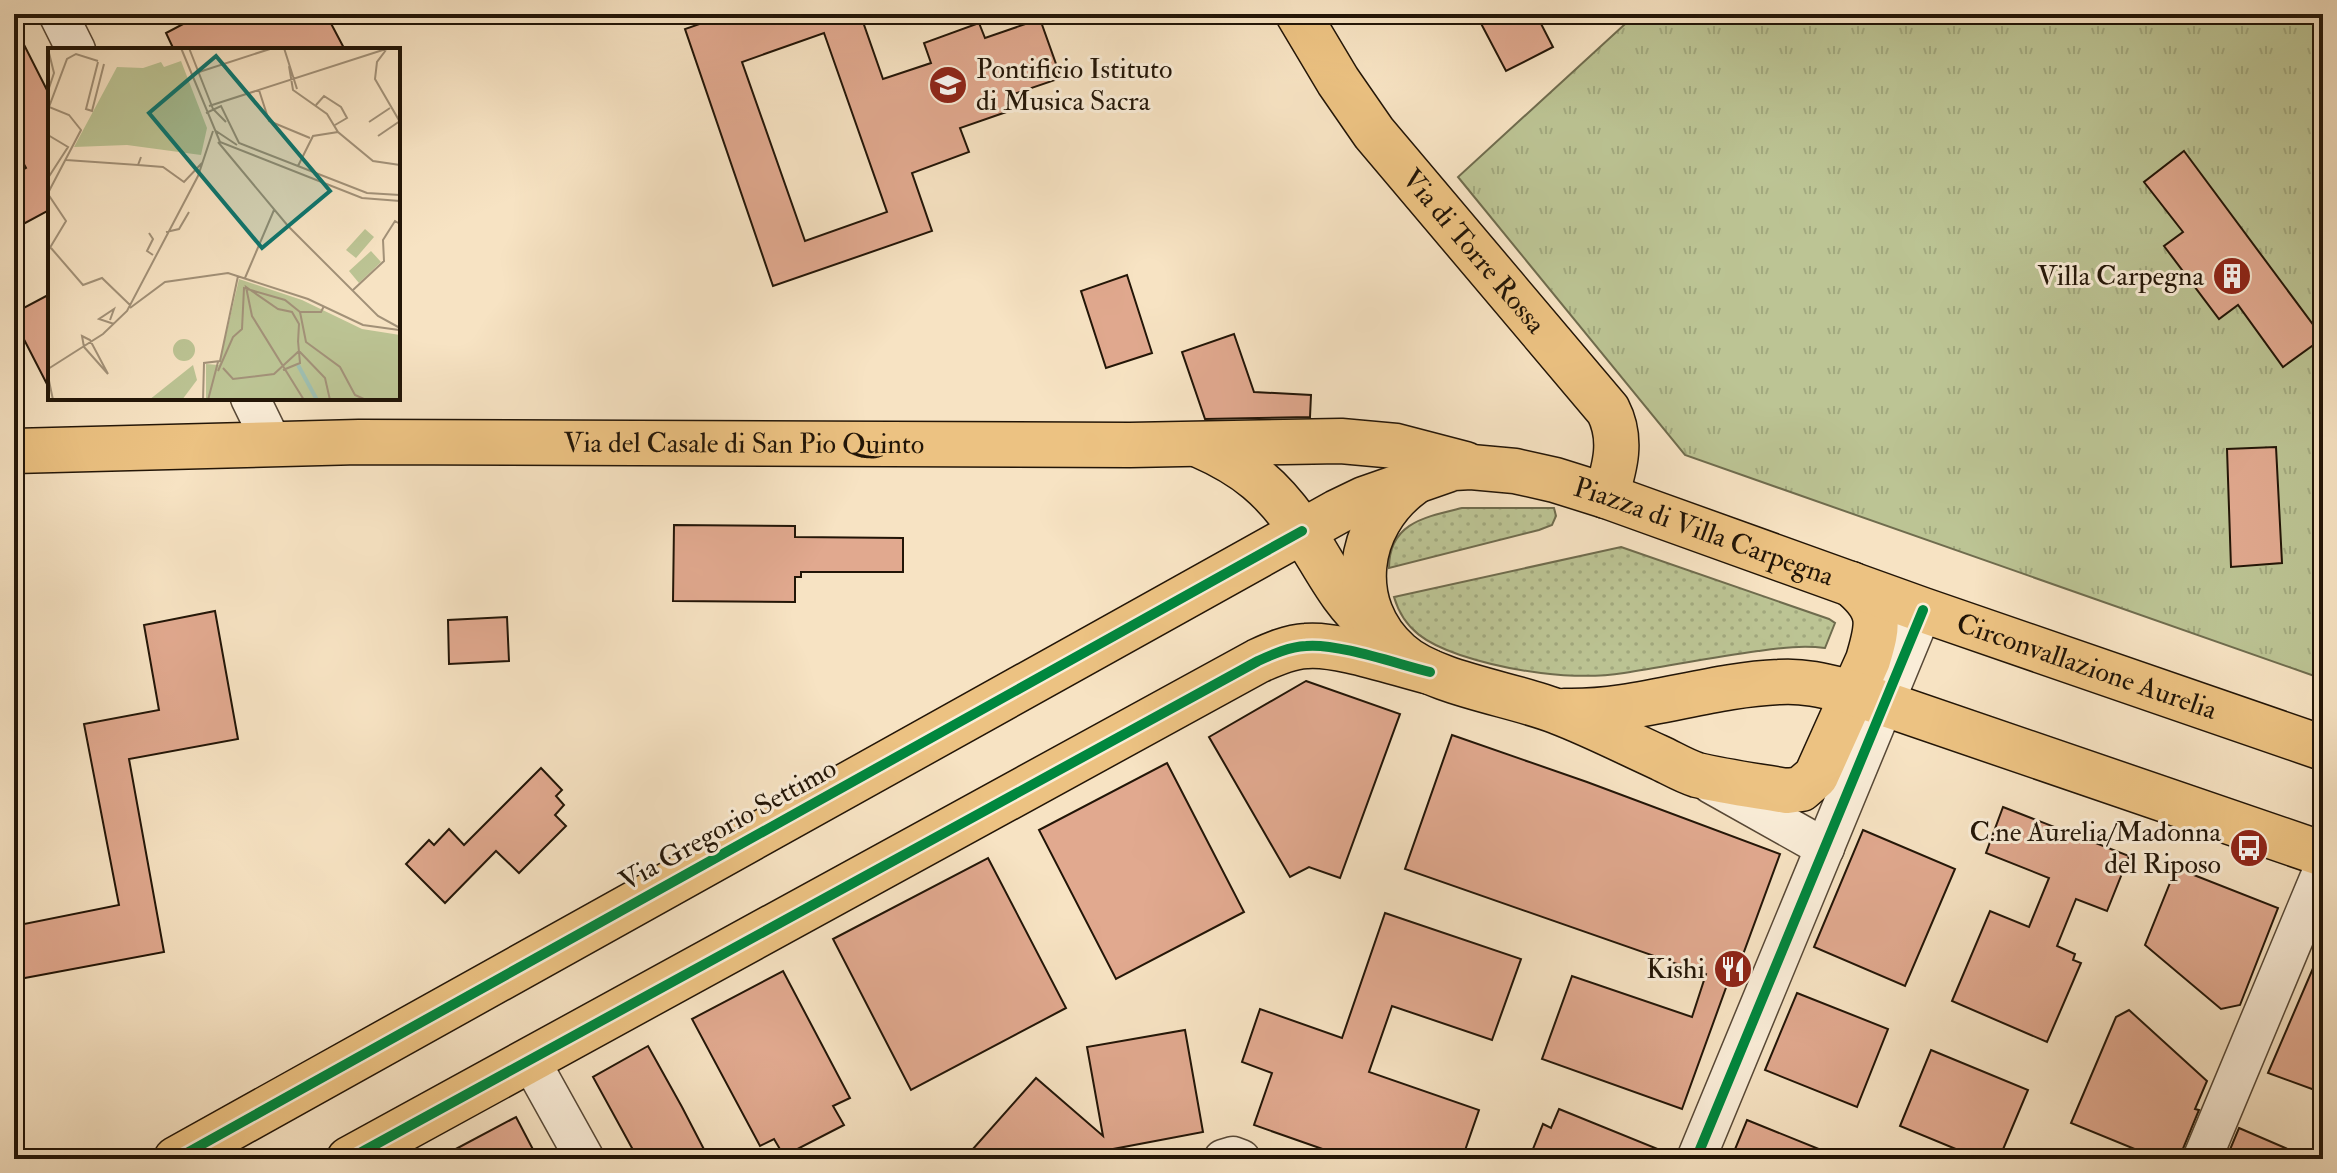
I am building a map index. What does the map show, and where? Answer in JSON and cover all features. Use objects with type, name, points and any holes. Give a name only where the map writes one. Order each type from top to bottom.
[{"type":"main road","name":"Via di Torre Rossa","points":[[1298,14],[1374,133],[1608,410],[1615,429],[1617,448],[1606,496]]},
{"type":"main road","name":"Via del Casale di San Pio Quinto","points":[[14,451],[359,442],[1199,445],[1288,440],[1369,442],[1423,452],[1453,470]]},
{"type":"main road","points":[[1199,445],[1229,458],[1258,479],[1302,531],[1349,606],[1387,639]]},
{"type":"main road","name":"Piazza di Villa Carpegna","points":[[1302,531],[1364,499],[1453,470],[1515,471],[1555,480],[1851,584],[1866,596],[1876,616],[1869,699],[1816,776],[1801,789],[1787,791],[1695,774],[1557,711],[1430,672],[1399,653],[1376,624],[1366,599],[1366,553],[1379,518],[1390,504],[1411,486],[1453,470]]},
{"type":"main road","name":"Via Gregorio Settimo","points":[[176,1159],[1302,531]]},
{"type":"main road","name":"Circonvallazione Aurelia","points":[[1851,584],[2323,748]]},
{"type":"main road","points":[[349,1159],[1272,655],[1300,647],[1320,646],[1430,672]]},
{"type":"main road","name":"Piazza di Villa Carpegna","points":[[1557,711],[1606,710],[1779,682],[1813,684],[1869,699]]},
{"type":"main road","points":[[1869,699],[2318,854]]},
{"type":"street","points":[[58,14],[75,48]]},
{"type":"street","points":[[251,400],[273,445]]},
{"type":"street","name":"Piazza di Villa Carpegna","points":[[1695,774],[1825,848],[1869,699],[1923,610]]},
{"type":"street","points":[[1696,1159],[1825,848]]},
{"type":"street","points":[[2202,1159],[2318,854]]},
{"type":"street","points":[[530,1060],[585,1159]]},
{"type":"street","points":[[1223,1159],[1233,1156],[1241,1159]]},
{"type":"green space","name":"Villa Carpegna","points":[[1636,14],[2323,14],[2323,679],[1685,455],[1458,177]]},
{"type":"green space","points":[[1462,508],[1554,508],[1556,516],[1552,525],[1539,530],[1389,568],[1395,541],[1402,532],[1423,519]]},
{"type":"green space","points":[[1621,547],[1829,619],[1835,623],[1825,648],[1775,649],[1604,675],[1541,673],[1479,661],[1428,641],[1404,619],[1394,597]]},
{"type":"building","points":[[202,14],[326,14],[344,48],[173,48],[166,33]]},
{"type":"building","points":[[728,14],[866,14],[867,17],[862,19],[883,79],[931,63],[924,43],[979,23],[985,38],[1040,19],[1061,78],[1008,96],[1012,110],[960,128],[969,152],[912,173],[932,231],[773,286],[685,29]],"holes":[[[824,33],[887,212],[805,241],[742,62]]]},
{"type":"building","points":[[1476,14],[1536,14],[1553,47],[1506,71]]},
{"type":"building","points":[[14,25],[48,92],[48,211],[14,229],[14,175],[26,168],[14,146]]},
{"type":"building","name":"Villa Carpegna","points":[[2184,151],[2323,338],[2283,367],[2238,305],[2219,319],[2164,246],[2183,232],[2144,182]]},
{"type":"building","points":[[1127,275],[1152,353],[1106,368],[1081,291]]},
{"type":"building","points":[[48,295],[48,386],[14,320],[14,313]]},
{"type":"building","points":[[1234,334],[1254,392],[1311,395],[1310,417],[1205,419],[1182,352]]},
{"type":"building","points":[[2276,447],[2282,563],[2231,567],[2227,449]]},
{"type":"building","points":[[674,525],[795,526],[795,537],[903,538],[903,572],[801,572],[801,577],[795,577],[795,602],[673,601]]},
{"type":"building","points":[[215,611],[238,739],[129,759],[164,952],[14,980],[14,926],[119,905],[84,724],[159,710],[144,625]]},
{"type":"building","points":[[507,617],[509,661],[449,664],[448,620]]},
{"type":"building","points":[[1306,681],[1400,714],[1340,878],[1309,867],[1290,877],[1209,737]]},
{"type":"building","points":[[1452,735],[1780,854],[1731,987],[1727,985],[1682,1109],[1542,1059],[1572,976],[1692,1017],[1706,974],[1405,869]]},
{"type":"building","points":[[1167,763],[1244,912],[1116,979],[1039,830]]},
{"type":"building","points":[[541,768],[562,790],[556,796],[564,805],[555,815],[566,826],[519,873],[496,851],[445,903],[406,864],[429,840],[434,845],[449,829],[464,845]]},
{"type":"building","points":[[2003,807],[2129,856],[2107,911],[2076,899],[2057,946],[2075,954],[2073,960],[2081,963],[2047,1042],[1952,1001],[1990,911],[2029,927],[2049,878],[1986,853]]},
{"type":"building","points":[[1863,830],[1955,869],[1905,986],[1814,947]]},
{"type":"building","points":[[988,858],[1066,1008],[911,1090],[833,939]]},
{"type":"building","points":[[2176,868],[2278,908],[2240,1005],[2221,1009],[2145,945]]},
{"type":"building","points":[[1385,913],[1521,959],[1492,1040],[1392,1006],[1369,1072],[1479,1110],[1462,1159],[1351,1159],[1254,1125],[1272,1073],[1242,1062],[1260,1009],[1342,1038]]},
{"type":"building","points":[[2323,945],[2323,1093],[2268,1073]]},
{"type":"building","points":[[783,971],[850,1098],[833,1106],[844,1125],[784,1156],[774,1139],[760,1146],[692,1019]]},
{"type":"building","points":[[1797,993],[1888,1029],[1857,1107],[1765,1070]]},
{"type":"building","points":[[2129,1010],[2207,1081],[2180,1159],[2159,1159],[2071,1123],[2116,1017]]},
{"type":"building","points":[[1185,1030],[1203,1132],[1108,1150],[1100,1159],[964,1159],[1036,1078],[1103,1136],[1087,1047]]},
{"type":"building","points":[[648,1046],[709,1159],[638,1159],[593,1077]]},
{"type":"building","points":[[1931,1050],[2028,1090],[1999,1159],[1980,1159],[1900,1126]]},
{"type":"building","points":[[1559,1109],[1675,1156],[1674,1159],[1529,1159],[1543,1124],[1551,1128]]},
{"type":"building","points":[[516,1117],[538,1159],[437,1159]]},
{"type":"building","points":[[1747,1120],[1841,1158],[1841,1159],[1731,1159]]},
{"type":"building","points":[[2239,1128],[2311,1159],[2226,1159]]},
{"type":"cycle path","points":[[176,1159],[1302,531]]},
{"type":"cycle path","points":[[1696,1159],[1923,610]]},
{"type":"cycle path","points":[[349,1159],[1264,658],[1293,648],[1319,646],[1351,651],[1430,672]]},
{"type":"place","name":"Pontificio Istituto di Musica Sacra","points":[[948,85]]},
{"type":"place","name":"Villa Carpegna","points":[[2232,276]]},
{"type":"place","name":"C.ne Aurelia/Madonna del Riposo","points":[[2249,848]]},
{"type":"place","name":"Kishi","points":[[1733,969]]}]
